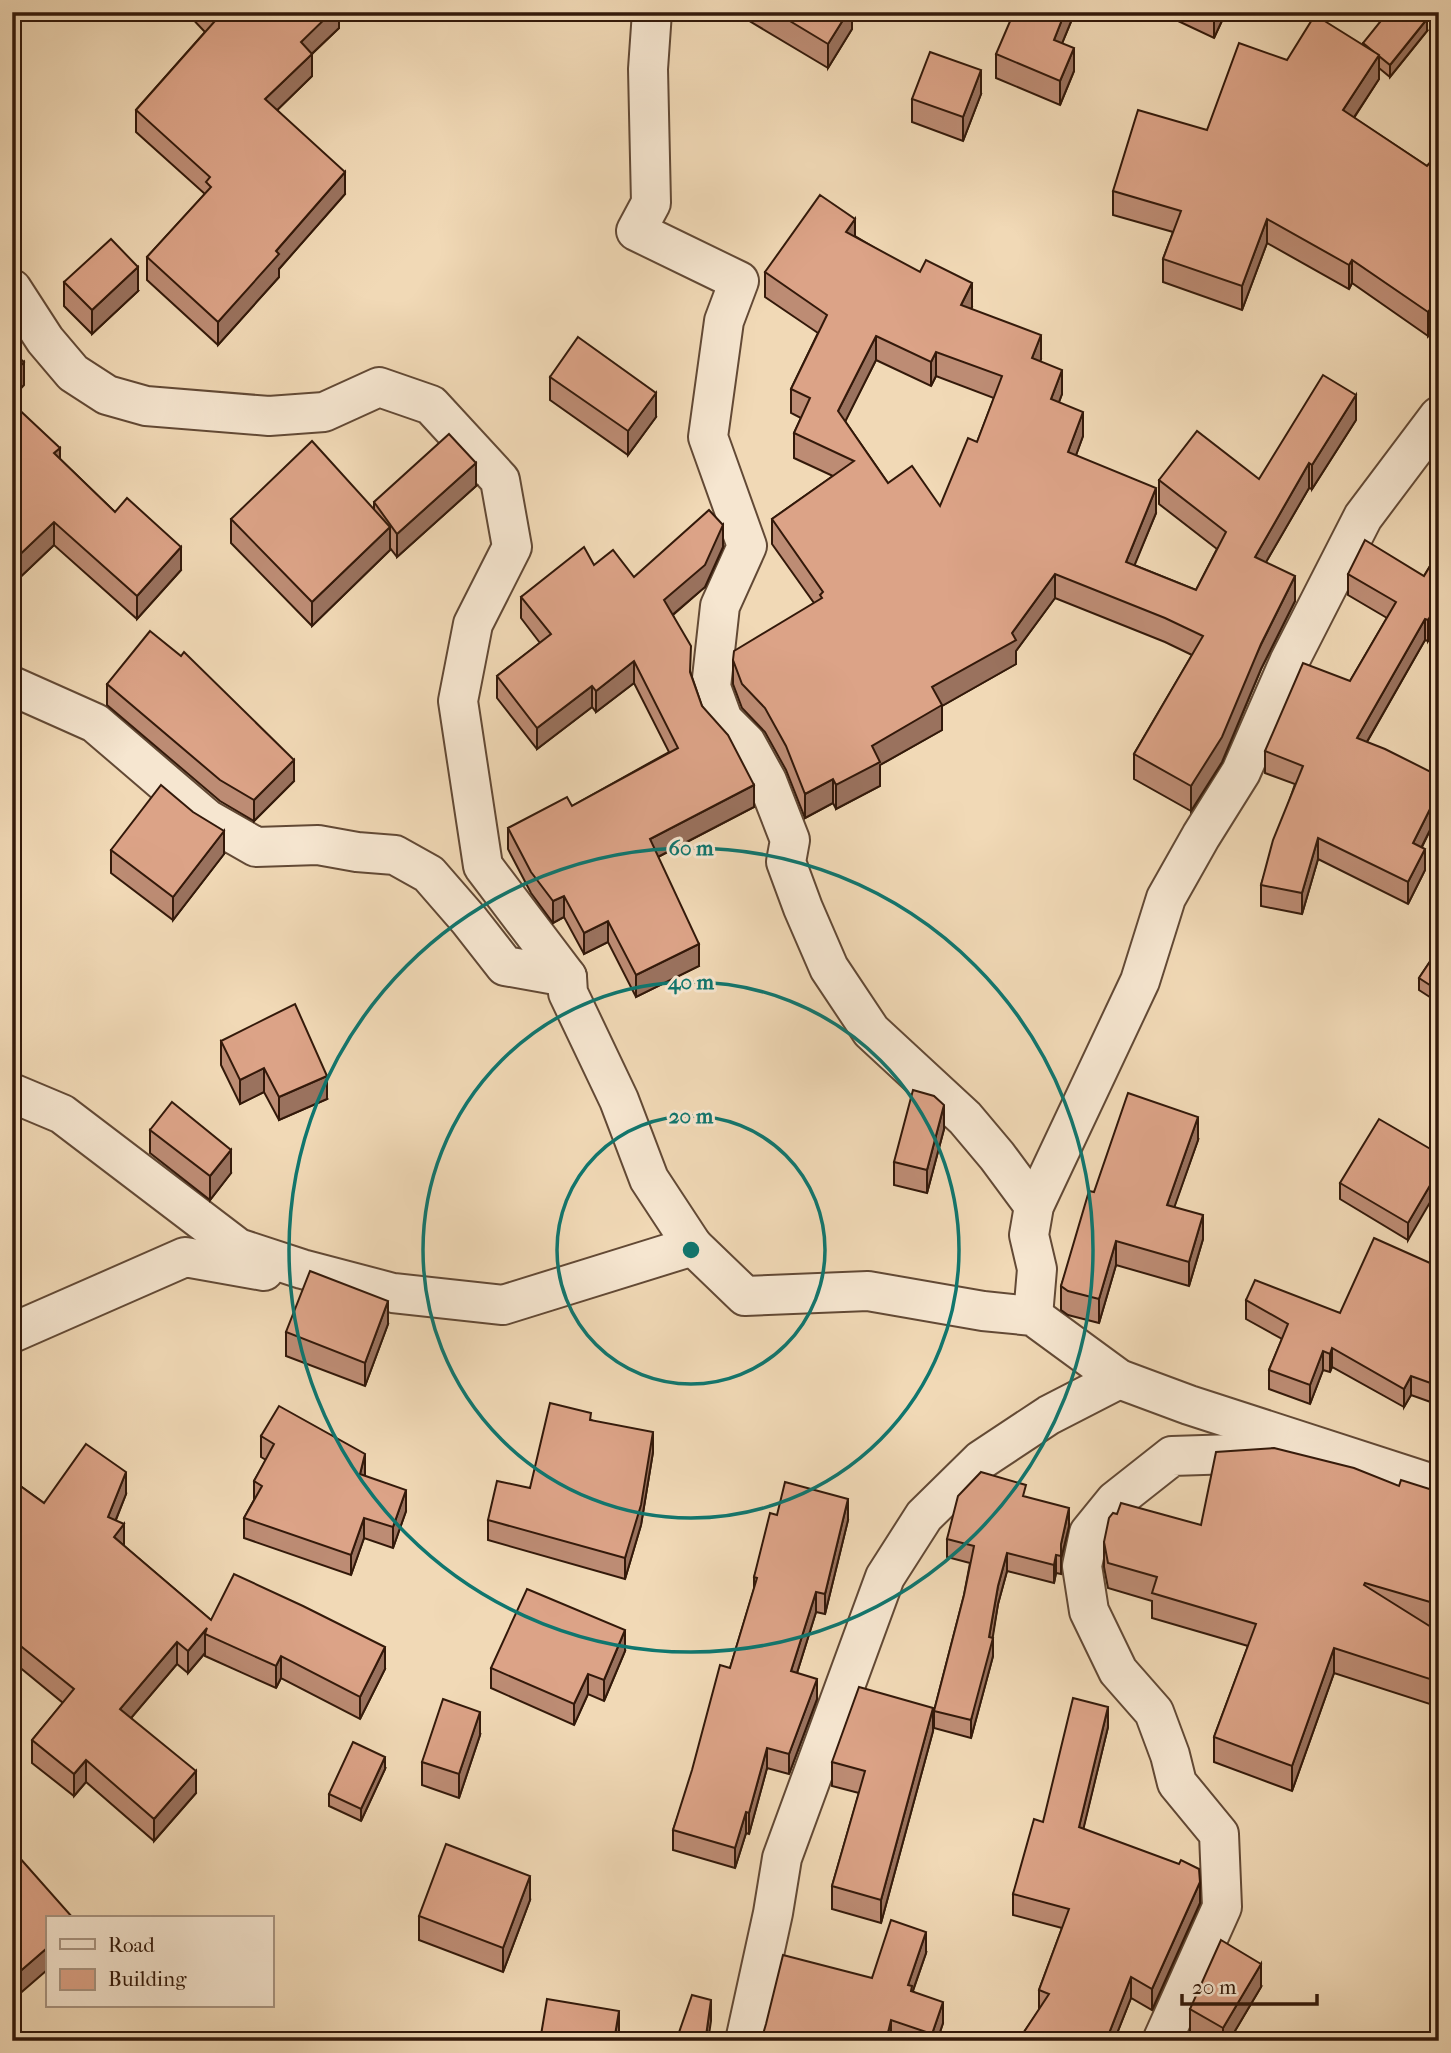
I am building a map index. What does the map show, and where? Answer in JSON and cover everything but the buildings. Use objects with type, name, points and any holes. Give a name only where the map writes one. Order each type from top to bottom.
[{"type":"street","points":[[652,12],[648,69],[651,203],[636,231],[739,281],[724,321],[708,436],[747,546],[720,606],[711,687],[723,720],[746,743],[767,781],[790,840],[786,862],[829,968],[871,1031],[965,1118],[1034,1206]]},
{"type":"street","points":[[12,289],[45,340],[74,373],[107,396],[146,405],[269,416],[324,412],[379,387],[431,405],[500,480],[512,547],[473,624],[458,701],[483,866],[567,977],[568,993],[619,1100],[649,1179],[693,1246],[745,1296],[868,1291],[983,1311],[1033,1316],[1119,1379],[1308,1445],[1439,1486]]},
{"type":"street","points":[[1033,1316],[1037,1269],[1030,1235],[1034,1206],[1140,981],[1166,898],[1241,772],[1289,662],[1363,517],[1439,416]]},
{"type":"street","points":[[12,686],[94,723],[207,819],[256,847],[318,845],[395,855],[429,874],[470,920],[505,966],[567,977]]},
{"type":"street","points":[[12,1093],[62,1114],[238,1248],[302,1269],[393,1293]]},
{"type":"street","points":[[12,1333],[186,1257],[393,1293],[503,1305],[693,1246]]},
{"type":"street","points":[[745,2041],[782,1858],[885,1577],[924,1516],[981,1460],[1049,1415],[1119,1379]]},
{"type":"street","points":[[1163,2041],[1222,1907],[1219,1833],[1177,1783],[1154,1712],[1118,1671],[1089,1611],[1082,1566],[1089,1533],[1115,1501],[1172,1456],[1255,1454],[1308,1445]]}]
